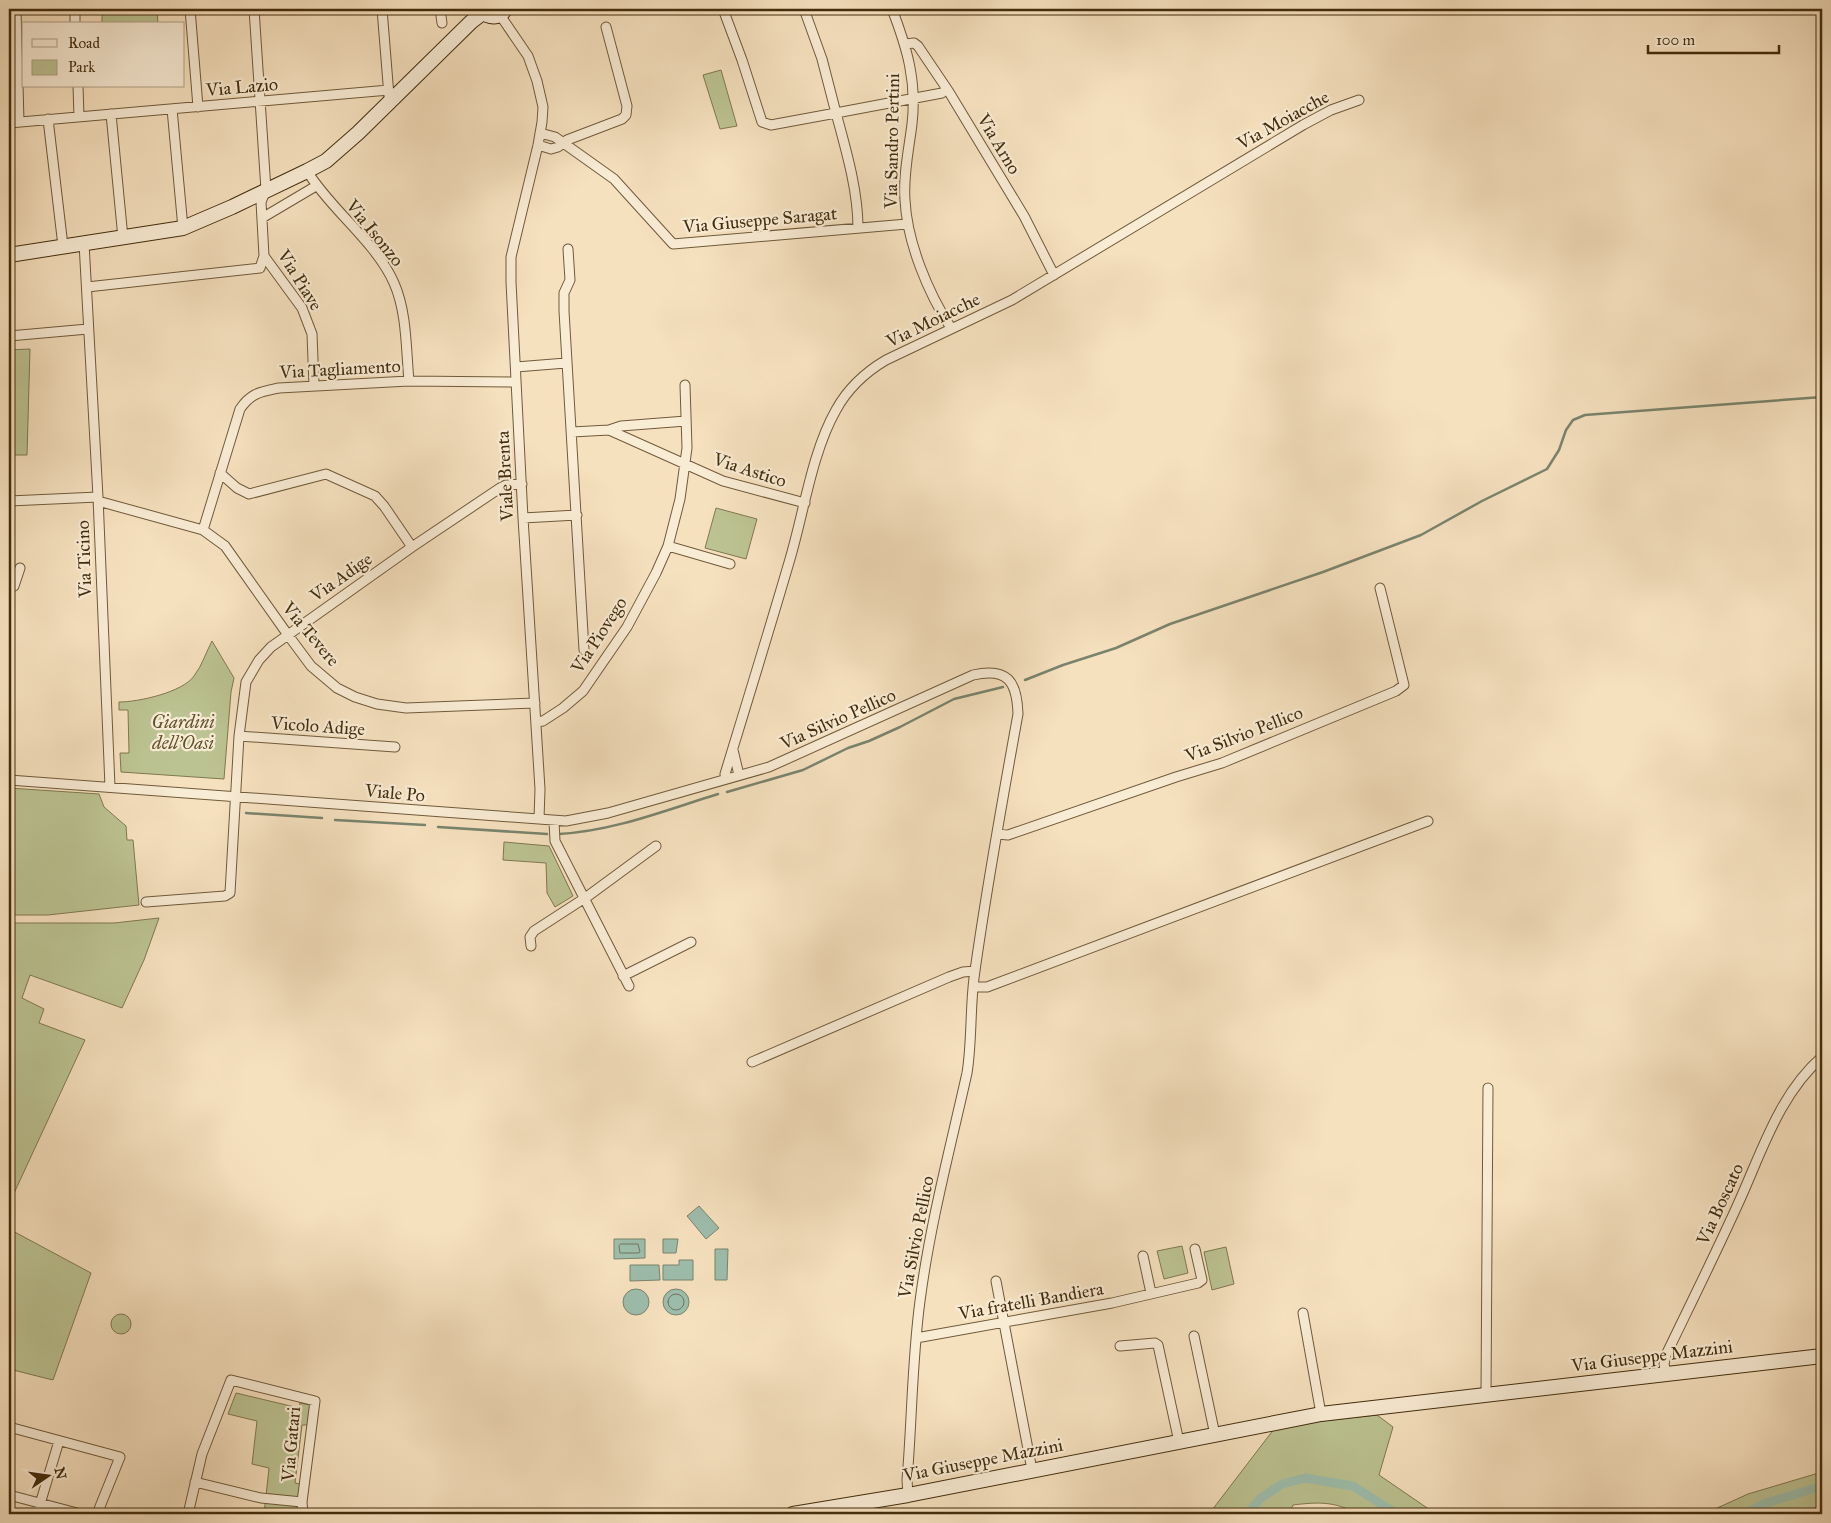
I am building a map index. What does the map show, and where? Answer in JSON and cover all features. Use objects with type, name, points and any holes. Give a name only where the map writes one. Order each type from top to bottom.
[{"type":"main road","points":[[9,255],[183,228],[307,171],[326,161],[389,96],[483,10],[491,17],[502,12]]},
{"type":"main road","name":"Via Giuseppe Mazzini","points":[[793,1514],[908,1494],[1321,1414],[1822,1356]]},
{"type":"street","points":[[16,9],[19,122]]},
{"type":"street","points":[[75,9],[75,22]]},
{"type":"street","points":[[190,9],[198,107]]},
{"type":"street","name":"Via Piave","points":[[254,9],[266,190],[261,202],[264,256],[302,308],[312,334],[314,386]]},
{"type":"street","points":[[382,9],[389,96]]},
{"type":"street","points":[[440,9],[442,23]]},
{"type":"street","points":[[723,9],[742,60],[759,115],[764,123],[771,125],[942,93]]},
{"type":"street","points":[[804,9],[822,59],[850,168],[858,228]]},
{"type":"street","name":"Via Sandro Pertini","points":[[892,9],[905,44],[912,79],[912,122],[904,183],[907,224],[927,282],[951,328]]},
{"type":"street","name":"Viale Brenta","points":[[502,12],[528,56],[538,82],[543,107],[538,145],[511,257],[523,518],[540,789],[539,819]]},
{"type":"street","points":[[538,145],[551,149],[558,147],[563,142],[622,119],[626,115],[627,106],[606,27]]},
{"type":"street","name":"Via Arno","points":[[905,44],[914,43],[918,46],[949,92],[1024,216],[1054,275]]},
{"type":"street","points":[[78,88],[79,117]]},
{"type":"street","name":"Via Lazio","points":[[9,123],[261,102],[389,96]]},
{"type":"street","name":"Via Moiacche","points":[[726,779],[725,774],[791,558],[822,442],[835,412],[847,391],[869,370],[951,328],[1012,300],[1303,125],[1331,110],[1359,100]]},
{"type":"street","points":[[172,109],[183,228]]},
{"type":"street","points":[[111,114],[123,238]]},
{"type":"street","points":[[48,119],[63,246]]},
{"type":"street","points":[[540,133],[555,137],[563,142]]},
{"type":"street","name":"Via Giuseppe Saragat","points":[[563,142],[614,179],[673,244],[907,224]]},
{"type":"street","name":"Via Isonzo","points":[[307,171],[316,186],[381,261],[395,284],[402,311],[409,381]]},
{"type":"street","points":[[262,218],[316,186]]},
{"type":"street","name":"Via Ticino","points":[[84,243],[98,499],[110,787]]},
{"type":"street","points":[[568,249],[570,280],[564,293],[566,363],[572,432],[584,650]]},
{"type":"street","points":[[87,287],[260,268],[264,256]]},
{"type":"street","points":[[9,336],[88,329]]},
{"type":"street","points":[[516,367],[566,363]]},
{"type":"street","name":"Via Tagliamento","points":[[203,530],[240,410],[248,398],[261,391],[409,381],[516,382]]},
{"type":"street","name":"Via Piovego","points":[[536,722],[543,721],[563,708],[583,691],[627,627],[656,574],[668,546],[680,499],[686,464],[685,385]]},
{"type":"street","points":[[572,432],[609,430],[621,426],[686,421]]},
{"type":"street","name":"Via Astico","points":[[609,430],[723,481],[805,503]]},
{"type":"street","points":[[220,473],[237,488],[249,494],[326,474],[375,496],[412,547]]},
{"type":"street","name":"Via Adige","points":[[234,797],[239,736],[248,678],[259,660],[271,647],[412,547],[500,488],[506,485],[522,484]]},
{"type":"street","name":"Via Tevere","points":[[9,501],[98,499],[203,530],[224,546],[312,666],[336,688],[355,697],[377,704],[406,708],[535,703]]},
{"type":"street","points":[[523,518],[577,515]]},
{"type":"street","points":[[668,546],[730,564]]},
{"type":"street","points":[[9,586],[14,586],[20,568]]},
{"type":"street","name":"Via Silvio Pellico","points":[[997,834],[1008,835],[1222,763],[1396,692],[1404,685],[1380,588]]},
{"type":"street","name":"Via Silvio Pellico","points":[[726,779],[770,767],[973,675],[987,672],[999,673],[1013,685],[1018,698],[1018,714],[975,971],[970,1054],[967,1073],[928,1250],[919,1304],[907,1480],[908,1494]]},
{"type":"street","name":"Vicolo Adige","points":[[239,736],[395,748]]},
{"type":"street","name":"Via Moiacche","points":[[734,745],[733,756],[739,775]]},
{"type":"street","name":"Viale Po","points":[[9,780],[554,821],[608,813],[726,779]]},
{"type":"street","points":[[146,902],[225,896],[230,893],[234,797]]},
{"type":"street","points":[[554,821],[556,841],[629,986]]},
{"type":"street","points":[[973,987],[987,987],[996,984],[1428,821]]},
{"type":"street","points":[[530,946],[530,937],[534,931],[584,898],[656,846]]},
{"type":"street","points":[[624,976],[691,942]]},
{"type":"street","points":[[752,1062],[949,977],[963,972],[975,971]]},
{"type":"street","name":"Via Boscato","points":[[1666,1374],[1664,1364],[1666,1355],[1734,1213],[1774,1122],[1790,1094],[1822,1057]]},
{"type":"street","points":[[1486,1394],[1488,1088]]},
{"type":"street","name":"Via fratelli Bandiera","points":[[916,1338],[1112,1303],[1198,1283],[1202,1280],[1195,1249]]},
{"type":"street","points":[[1144,1256],[1151,1293]]},
{"type":"street","points":[[996,1281],[1032,1470]]},
{"type":"street","points":[[1303,1312],[1321,1414]]},
{"type":"street","points":[[1194,1336],[1215,1435]]},
{"type":"street","points":[[1120,1346],[1155,1343],[1158,1345],[1179,1442]]},
{"type":"street","name":"Via Gatari","points":[[196,1482],[202,1454],[231,1380],[315,1401],[299,1501],[303,1514]]},
{"type":"street","points":[[9,1427],[120,1457],[97,1514]]},
{"type":"street","points":[[37,1514],[59,1441]]},
{"type":"street","points":[[188,1514],[196,1482],[261,1498],[299,1501]]},
{"type":"street","points":[[9,1495],[81,1514]]},
{"type":"green space","points":[[102,9],[157,9],[158,22],[102,22]]},
{"type":"green space","points":[[721,70],[737,126],[720,129],[703,75]]},
{"type":"green space","points":[[30,349],[27,455],[9,455],[9,350]]},
{"type":"green space","points":[[716,508],[757,519],[746,559],[705,548]]},
{"type":"green space","name":"Giardini dell'Oasi","points":[[212,641],[234,678],[231,692],[224,779],[121,772],[120,753],[129,753],[128,710],[119,710],[119,702],[160,695],[188,682],[199,668]]},
{"type":"green space","points":[[9,788],[99,794],[104,807],[126,826],[127,840],[133,840],[139,905],[48,915],[9,915]]},
{"type":"green space","points":[[504,842],[549,846],[573,896],[555,907],[547,893],[546,863],[503,860]]},
{"type":"green space","points":[[159,918],[144,960],[122,1008],[30,975],[22,998],[44,1009],[39,1023],[85,1040],[9,1204],[9,923],[114,923]]},
{"type":"green space","points":[[9,1229],[91,1273],[53,1380],[9,1369]]},
{"type":"green space","points":[[1182,1246],[1188,1273],[1164,1279],[1157,1251]]},
{"type":"green space","points":[[1226,1247],[1234,1284],[1212,1290],[1204,1252]]},
{"type":"green space","points":[[121,1314],[128,1317],[131,1324],[128,1331],[121,1334],[114,1331],[111,1324],[114,1317]]},
{"type":"green space","points":[[236,1393],[299,1408],[300,1403],[310,1405],[308,1425],[302,1425],[295,1483],[301,1484],[299,1514],[264,1514],[269,1468],[252,1464],[257,1421],[228,1414]]},
{"type":"green space","points":[[1377,1415],[1393,1427],[1379,1475],[1436,1514],[1357,1514],[1334,1505],[1310,1503],[1293,1505],[1289,1514],[1209,1514],[1274,1429]]},
{"type":"green space","points":[[1822,1472],[1822,1506],[1792,1514],[1704,1514],[1748,1494]]},
{"type":"water","points":[[699,1206],[719,1228],[706,1239],[687,1216]]},
{"type":"water","points":[[614,1239],[645,1239],[645,1258],[614,1259]]},
{"type":"water","points":[[663,1239],[678,1239],[676,1253],[663,1253]]},
{"type":"water","points":[[715,1249],[728,1249],[727,1280],[715,1280]]},
{"type":"water","points":[[679,1260],[693,1260],[693,1280],[663,1280],[663,1265],[679,1265]]},
{"type":"water","points":[[630,1265],[659,1265],[660,1280],[630,1281]]},
{"type":"water","points":[[636,1289],[645,1293],[649,1302],[645,1311],[636,1315],[627,1311],[623,1302],[627,1293]]},
{"type":"water","points":[[676,1289],[686,1292],[689,1302],[686,1312],[676,1315],[666,1312],[663,1302],[666,1292]]},
{"type":"waterway","points":[[1025,680],[1063,665],[1116,648],[1170,624],[1323,572],[1421,535],[1482,501],[1547,469],[1559,450],[1566,430],[1573,420],[1585,415],[1822,397]]},
{"type":"waterway","points":[[727,792],[803,770],[848,748],[900,727],[954,699],[1003,687]]},
{"type":"waterway","points":[[559,834],[600,829],[620,824],[718,794]]},
{"type":"waterway","points":[[246,813],[322,818]]},
{"type":"waterway","points":[[335,820],[425,825]]},
{"type":"waterway","points":[[438,827],[547,834]]},
{"type":"waterway","points":[[1247,1514],[1261,1498],[1282,1484],[1306,1478],[1353,1486],[1397,1514]]},
{"type":"waterway","points":[[1745,1514],[1766,1503],[1822,1486]]}]
